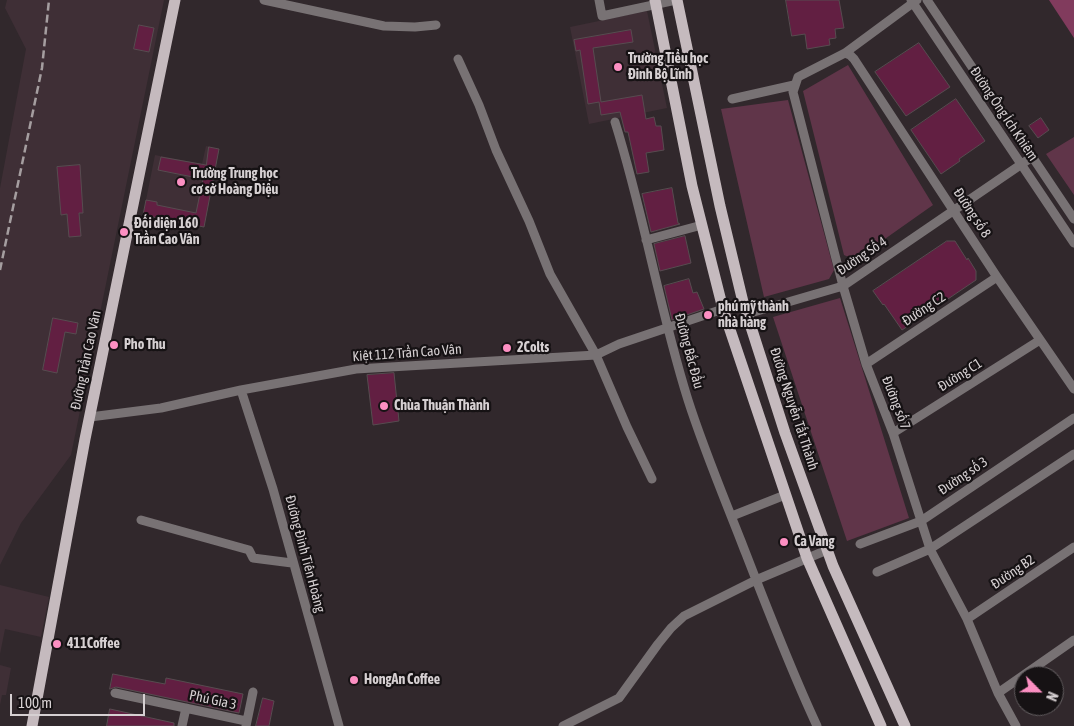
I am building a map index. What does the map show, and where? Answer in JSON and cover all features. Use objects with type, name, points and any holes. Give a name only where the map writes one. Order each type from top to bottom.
[{"type":"main road","name":"Đường Trần Cao Vân","points":[[32,726],[90,417],[175,0]]},
{"type":"main road","name":"Đường Nguyễn Tất Thành","points":[[676,0],[720,206],[747,314],[785,433],[827,550],[905,726]]},
{"type":"main road","points":[[656,3],[692,186],[723,310],[807,558],[881,726]]},
{"type":"main road","points":[[723,310],[744,302]]},
{"type":"street","points":[[264,0],[384,26],[415,27],[436,25]]},
{"type":"street","points":[[599,0],[602,16],[676,0]]},
{"type":"street","name":"Đường Ông Ích Khiêm","points":[[927,0],[1074,219]]},
{"type":"street","points":[[732,99],[796,81],[845,53],[913,1]]},
{"type":"street","name":"Đường Ông Ích Khiêm","points":[[913,1],[1074,243]]},
{"type":"street","name":"Đường số 8","points":[[845,53],[854,59],[997,277],[1074,389]]},
{"type":"street","points":[[458,58],[550,274],[596,354],[652,480]]},
{"type":"street","name":"Đường số 7","points":[[796,81],[794,97],[843,286],[866,364],[893,433],[930,549],[967,618],[998,693],[1016,726]]},
{"type":"street","name":"Đường Bắc Đẩu","points":[[615,122],[688,401],[756,580],[817,726]]},
{"type":"street","points":[[953,210],[1032,157]]},
{"type":"street","name":"Đường Số 4","points":[[747,314],[843,286],[953,210]]},
{"type":"street","points":[[646,240],[702,225]]},
{"type":"street","name":"Đường C2","points":[[866,364],[997,277]]},
{"type":"street","name":"Kiệt 112 Trần Cao Vân","points":[[90,417],[161,408],[241,390],[356,369],[596,354],[619,344],[723,310]]},
{"type":"street","name":"Đường C1","points":[[893,433],[1040,340]]},
{"type":"street","name":"Đường Đinh Tiên Hoàng","points":[[241,390],[273,489],[292,563],[339,726]]},
{"type":"street","name":"Đường số 3","points":[[860,544],[921,521],[1074,418]]},
{"type":"street","points":[[877,572],[930,549],[1074,454]]},
{"type":"street","points":[[732,516],[786,495]]},
{"type":"street","points":[[141,520],[249,550],[253,558],[292,563]]},
{"type":"street","name":"Đường B2","points":[[967,618],[1074,547]]},
{"type":"street","points":[[563,726],[619,698],[658,644],[676,622],[684,616],[756,580],[827,550]]},
{"type":"street","points":[[998,693],[1074,640]]},
{"type":"street","points":[[246,724],[253,692]]},
{"type":"street","name":"Phú Gia 3","points":[[114,693],[186,708],[246,724]]},
{"type":"street","points":[[182,726],[186,708]]},
{"type":"shaded area","points":[[7,0],[164,0],[71,455],[21,523],[0,565],[0,188],[26,49],[5,8]]},
{"type":"shaded area","points":[[1049,0],[1074,0],[1074,38]]},
{"type":"shaded area","name":"Trường Tiểu học Đinh Bộ Lĩnh","points":[[647,11],[667,108],[589,124],[570,27]]},
{"type":"shaded area","points":[[848,65],[933,205],[855,260],[844,255],[803,91]]},
{"type":"shaded area","points":[[788,100],[834,270],[829,279],[764,297],[721,109]]},
{"type":"shaded area","points":[[1074,137],[1074,195],[1046,154]]},
{"type":"shaded area","name":"Trường Trung học cơ sở Hoàng Diệu","points":[[206,146],[219,149],[204,227],[143,215],[155,155],[202,164]]},
{"type":"shaded area","points":[[840,298],[909,518],[847,541],[773,317]]},
{"type":"shaded area","points":[[0,585],[49,597],[41,637],[5,629],[0,654]]},
{"type":"shaded area","points":[[0,665],[11,668],[6,695],[2,695],[0,705]]},
{"type":"building","points":[[786,0],[839,0],[844,28],[835,29],[836,38],[829,39],[830,45],[807,49],[805,34],[792,36]]},
{"type":"building","points":[[139,25],[154,28],[149,52],[134,49]]},
{"type":"building","points":[[631,30],[633,42],[593,48],[601,102],[642,95],[646,119],[654,117],[656,126],[661,126],[664,150],[646,153],[649,172],[637,174],[628,132],[625,132],[620,112],[601,115],[599,102],[588,104],[580,50],[576,51],[574,40]]},
{"type":"building","points":[[919,43],[950,87],[906,116],[875,72]]},
{"type":"building","points":[[956,99],[985,141],[941,174],[911,130]]},
{"type":"building","points":[[1041,118],[1049,130],[1038,138],[1029,126]]},
{"type":"building","points":[[209,147],[219,149],[204,227],[143,215],[146,200],[157,202],[157,205],[196,213],[203,179],[158,170],[161,157],[206,165]]},
{"type":"building","points":[[80,165],[83,213],[79,213],[81,236],[69,237],[67,214],[61,215],[57,167]]},
{"type":"building","points":[[672,188],[678,223],[680,224],[651,232],[642,194]]},
{"type":"building","points":[[685,236],[691,263],[660,271],[654,244]]},
{"type":"building","points":[[947,241],[955,241],[967,260],[968,258],[976,271],[976,280],[902,330],[873,291]]},
{"type":"building","points":[[689,279],[693,293],[697,292],[704,309],[672,320],[664,286]]},
{"type":"building","points":[[53,318],[78,323],[76,334],[65,332],[57,373],[43,370]]},
{"type":"building","name":"Chùa Thuận Thành","points":[[394,373],[399,421],[373,425],[367,375]]},
{"type":"building","points":[[113,674],[165,684],[166,678],[243,694],[239,713],[116,687],[110,689]]},
{"type":"building","points":[[263,698],[274,701],[269,726],[256,726]]},
{"type":"building","points":[[110,709],[174,723],[174,726],[107,726]]},
{"type":"railway","points":[[0,270],[42,68],[49,0]]},
{"type":"place","name":"Trường Tiểu học Đinh Bộ Lĩnh","points":[[618,67]]},
{"type":"place","name":"Trường Trung học cơ sở Hoàng Diệu","points":[[181,182]]},
{"type":"place","name":"Đối diện 160 Trần Cao Vân","points":[[124,232]]},
{"type":"place","name":"phú mỹ thành nhà hàng","points":[[708,315]]},
{"type":"place","name":"Pho Thu","points":[[114,345]]},
{"type":"place","name":"2Colts","points":[[507,348]]},
{"type":"place","name":"Chùa Thuận Thành","points":[[384,406]]},
{"type":"place","name":"Ca Vang","points":[[784,542]]},
{"type":"place","name":"411Coffee","points":[[57,644]]},
{"type":"place","name":"HongAn Coffee","points":[[354,680]]}]
